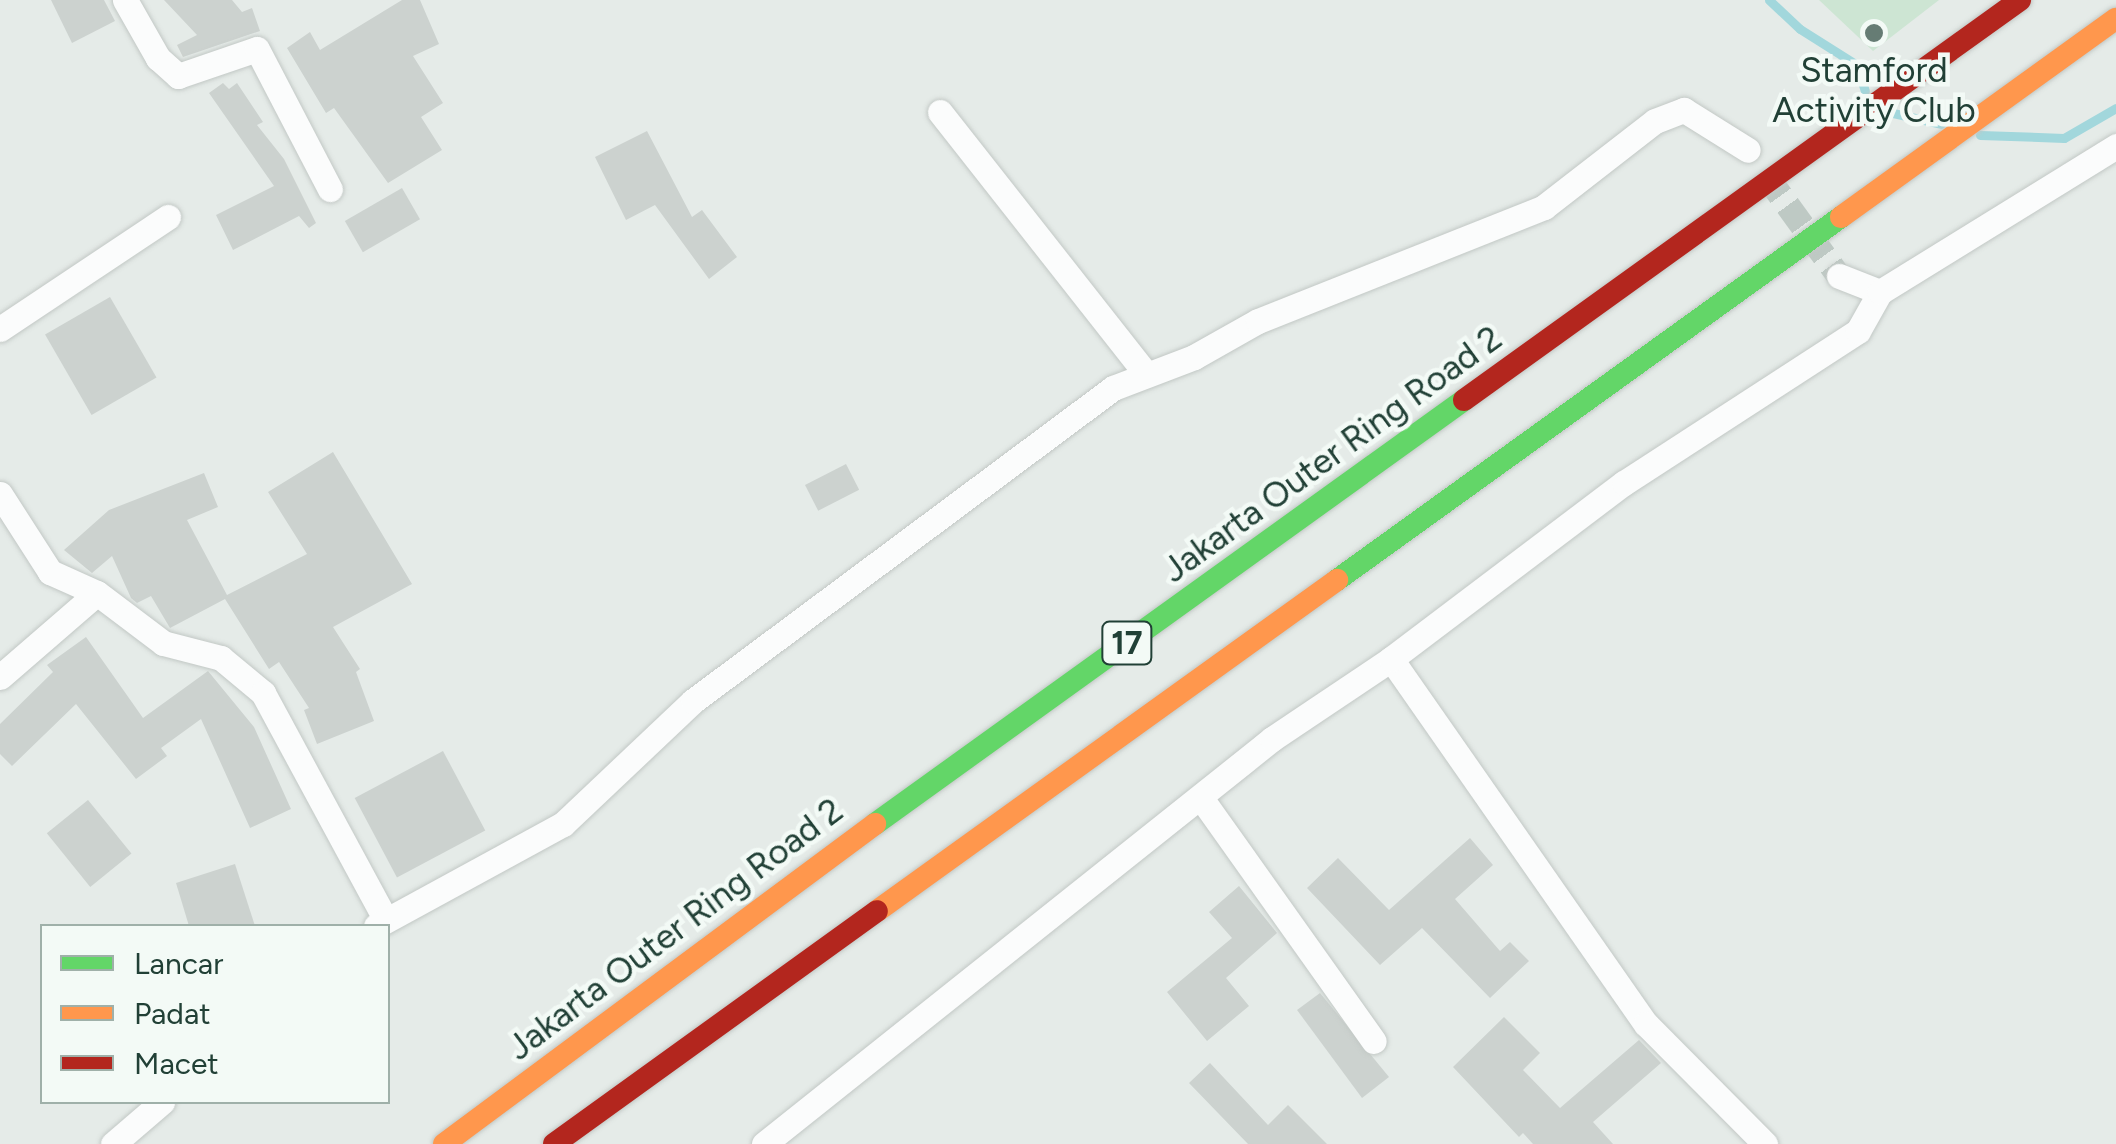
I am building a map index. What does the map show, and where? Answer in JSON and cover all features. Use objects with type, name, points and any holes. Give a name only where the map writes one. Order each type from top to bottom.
[{"type":"highway","name":"Jakarta Outer Ring Road 2","points":[[444,1144],[896,808],[1817,151],[2020,0]]},
{"type":"highway","name":"17","points":[[554,1144],[2116,19]]},
{"type":"street","points":[[125,0],[158,58],[178,76],[257,49],[330,189]]},
{"type":"street","points":[[0,494],[50,572],[97,593],[163,643],[221,658],[263,693],[381,923],[564,824],[693,702],[1144,371],[1194,357],[1258,321],[1544,207],[1669,116],[1684,110],[1748,150]]},
{"type":"street","points":[[940,112],[1144,371]]},
{"type":"street","points":[[764,1144],[1272,739],[1391,659],[1624,483],[1858,331],[1880,292],[2116,146]]},
{"type":"street","points":[[0,328],[168,217]]},
{"type":"street","points":[[1840,276],[1880,292]]},
{"type":"street","points":[[0,677],[97,593]]},
{"type":"street","points":[[1391,659],[1646,1024],[1765,1144]]},
{"type":"street","points":[[1200,798],[1374,1041]]},
{"type":"street","points":[[114,1144],[160,1104]]},
{"type":"green space","name":"Stamford Activity Club","points":[[1819,0],[1939,0],[1873,51]]},
{"type":"building","points":[[51,0],[104,0],[115,21],[72,43]]},
{"type":"building","points":[[164,0],[232,0],[242,12],[252,8],[260,31],[183,57],[177,45],[197,35]]},
{"type":"building","points":[[402,0],[420,0],[439,44],[413,56],[443,103],[421,117],[442,150],[388,183],[334,108],[326,113],[287,48],[310,32],[320,50]]},
{"type":"building","points":[[223,83],[229,89],[237,83],[263,122],[257,125],[284,159],[316,223],[309,228],[299,216],[233,250],[216,215],[274,186],[209,93]]},
{"type":"building","points":[[647,131],[692,217],[702,210],[737,257],[709,279],[655,205],[626,220],[595,157]]},
{"type":"building","points":[[402,188],[420,219],[363,252],[345,221]]},
{"type":"building","points":[[110,297],[157,378],[92,415],[45,334]]},
{"type":"building","points":[[333,452],[412,584],[333,627],[360,669],[356,672],[374,721],[317,744],[304,710],[309,708],[279,662],[269,669],[225,599],[170,628],[151,596],[137,603],[131,598],[112,556],[92,573],[64,550],[109,510],[204,473],[218,507],[187,520],[227,595],[307,554],[268,492]]},
{"type":"building","points":[[846,464],[859,490],[818,511],[805,485]]},
{"type":"building","points":[[86,637],[143,718],[208,671],[254,727],[291,809],[250,828],[201,719],[161,748],[167,756],[136,779],[76,704],[12,766],[0,754],[0,724],[53,672],[47,665]]},
{"type":"building","points":[[443,751],[485,830],[397,877],[355,798]]},
{"type":"building","points":[[88,800],[131,854],[90,887],[47,833]]},
{"type":"building","points":[[1470,838],[1493,865],[1455,899],[1500,951],[1510,942],[1529,961],[1490,998],[1422,928],[1380,965],[1307,888],[1338,858],[1389,910]]},
{"type":"building","points":[[235,864],[254,924],[188,924],[176,883]]},
{"type":"building","points":[[1239,886],[1277,933],[1226,978],[1249,1006],[1207,1041],[1167,992],[1232,938],[1209,912]]},
{"type":"building","points":[[1320,993],[1389,1077],[1362,1098],[1297,1010]]},
{"type":"building","points":[[1504,1017],[1540,1053],[1523,1070],[1560,1108],[1639,1040],[1661,1063],[1593,1122],[1613,1144],[1533,1144],[1523,1133],[1519,1137],[1453,1067]]},
{"type":"building","points":[[1210,1063],[1268,1125],[1288,1105],[1327,1144],[1248,1144],[1189,1083]]},
{"type":"waterway","points":[[1769,0],[1800,29],[1857,65],[1865,91]]},
{"type":"waterway","points":[[1980,135],[2064,138],[2116,108]]},
{"type":"waterway","points":[[1893,113],[1941,124]]},
{"type":"tunnel","points":[[1766,175],[1839,276]]},
{"type":"traffic: fast","points":[[1337,580],[1841,217]]},
{"type":"traffic: fast","points":[[875,824],[1464,400]]},
{"type":"traffic: slow","points":[[1841,217],[2116,19]]},
{"type":"traffic: slow","points":[[877,911],[1337,580]]},
{"type":"traffic: slow","points":[[444,1144],[875,824]]},
{"type":"traffic: jam","points":[[1464,400],[2020,0]]},
{"type":"traffic: jam","points":[[554,1144],[877,911]]},
{"type":"place","name":"Stamford Activity Club","points":[[1874,33]]}]
